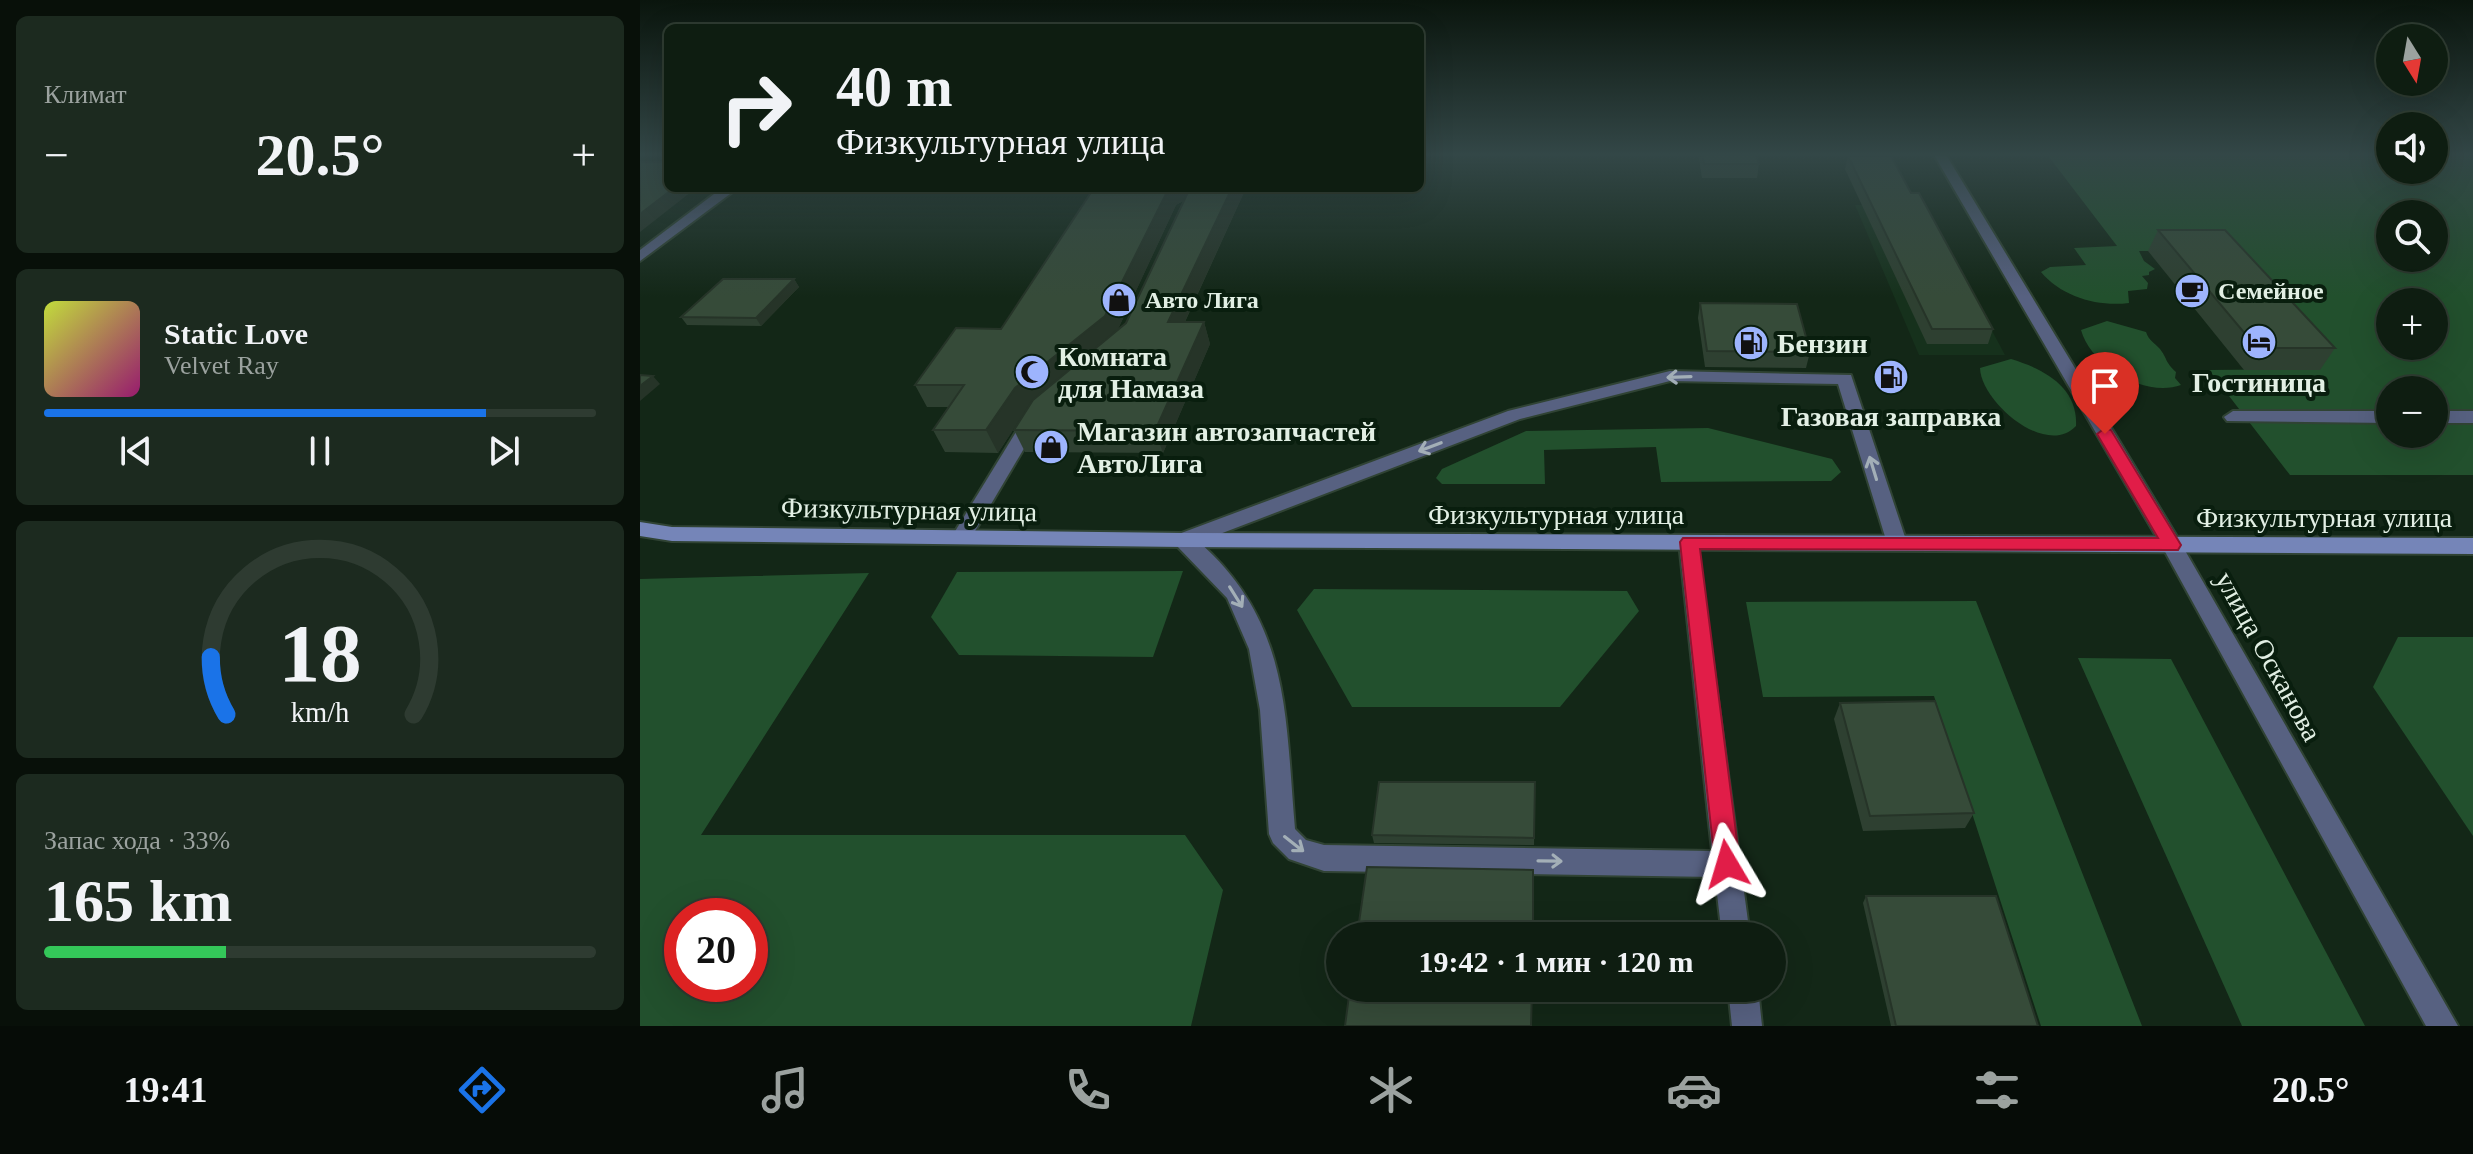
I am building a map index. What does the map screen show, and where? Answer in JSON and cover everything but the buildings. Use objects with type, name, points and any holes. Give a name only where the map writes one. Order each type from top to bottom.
[{"type":"main road","name":"Физкультурная улица","points":[[640,529],[672,534],[961,538],[2473,546]]},
{"type":"street","points":[[640,257],[714,201]]},
{"type":"street","name":"улица Осканова","points":[[1967,201],[2172,545],[2443,1026]]},
{"type":"street","points":[[1727,864],[1324,858],[1298,850],[1282,834],[1265,667],[1251,622],[1216,569],[1183,540],[1514,415],[1670,376],[1845,379],[1897,543]]},
{"type":"street","points":[[961,538],[1034,416],[1045,407]]},
{"type":"street","points":[[2233,417],[2376,417]]},
{"type":"street","points":[[2448,417],[2473,417]]},
{"type":"street","points":[[1689,542],[1734,922]]},
{"type":"street","points":[[1744,1002],[1747,1026]]},
{"type":"shaded area","points":[[2083,201],[2376,201],[2376,272],[2448,272],[2448,201],[2473,201],[2473,475],[2290,475],[2209,370],[2319,369],[2214,251],[2139,251],[2144,261],[2155,269],[2149,275],[2142,276],[2148,283],[2147,289],[2128,291],[2129,303],[2093,302],[2081,298],[2059,288],[2041,272],[2050,267],[2086,265],[2074,248],[2117,246]]},
{"type":"shaded area","points":[[1855,205],[1925,205],[2005,355],[1919,355]]},
{"type":"shaded area","points":[[2107,321],[2146,332],[2176,372],[2175,378],[2181,385],[2152,387],[2136,383],[2108,367],[2096,356],[2081,330]]},
{"type":"shaded area","points":[[2011,359],[2047,374],[2065,390],[2075,412],[2076,426],[2063,434],[2048,435],[2033,431],[2003,410],[1983,382],[1980,368]]},
{"type":"shaded area","points":[[1708,428],[1832,459],[1841,472],[1831,481],[1661,482],[1656,447],[1544,450],[1545,484],[1442,484],[1436,478],[1442,469],[1526,431]]},
{"type":"shaded area","points":[[1183,571],[1153,657],[959,655],[931,617],[957,572]]},
{"type":"shaded area","points":[[869,573],[701,835],[1185,835],[1223,890],[1191,1026],[640,1026],[640,579]]},
{"type":"shaded area","points":[[1314,589],[1627,591],[1639,611],[1560,707],[1352,707],[1297,610]]},
{"type":"shaded area","points":[[1976,601],[2142,1026],[2041,1026],[1934,696],[1763,697],[1746,602]]},
{"type":"shaded area","points":[[2398,637],[2473,637],[2473,836],[2373,687]]},
{"type":"shaded area","points":[[2078,658],[2171,659],[2365,1026],[2242,1026]]},
{"type":"place","name":"Семейное","points":[[2192,291]]},
{"type":"place","name":"Авто Лига","points":[[1119,300]]},
{"type":"place","name":"Гостиница","points":[[2259,342]]},
{"type":"place","name":"Бензин","points":[[1751,343]]},
{"type":"place","name":"Комната для Намаза","points":[[1032,372]]},
{"type":"place","name":"Газовая заправка","points":[[1891,377]]},
{"type":"place","name":"Магазин автозапчастей АвтоЛига","points":[[1051,447]]},
{"type":"route","points":[[1727,864],[1689,542],[2172,545],[2105,434]]}]
